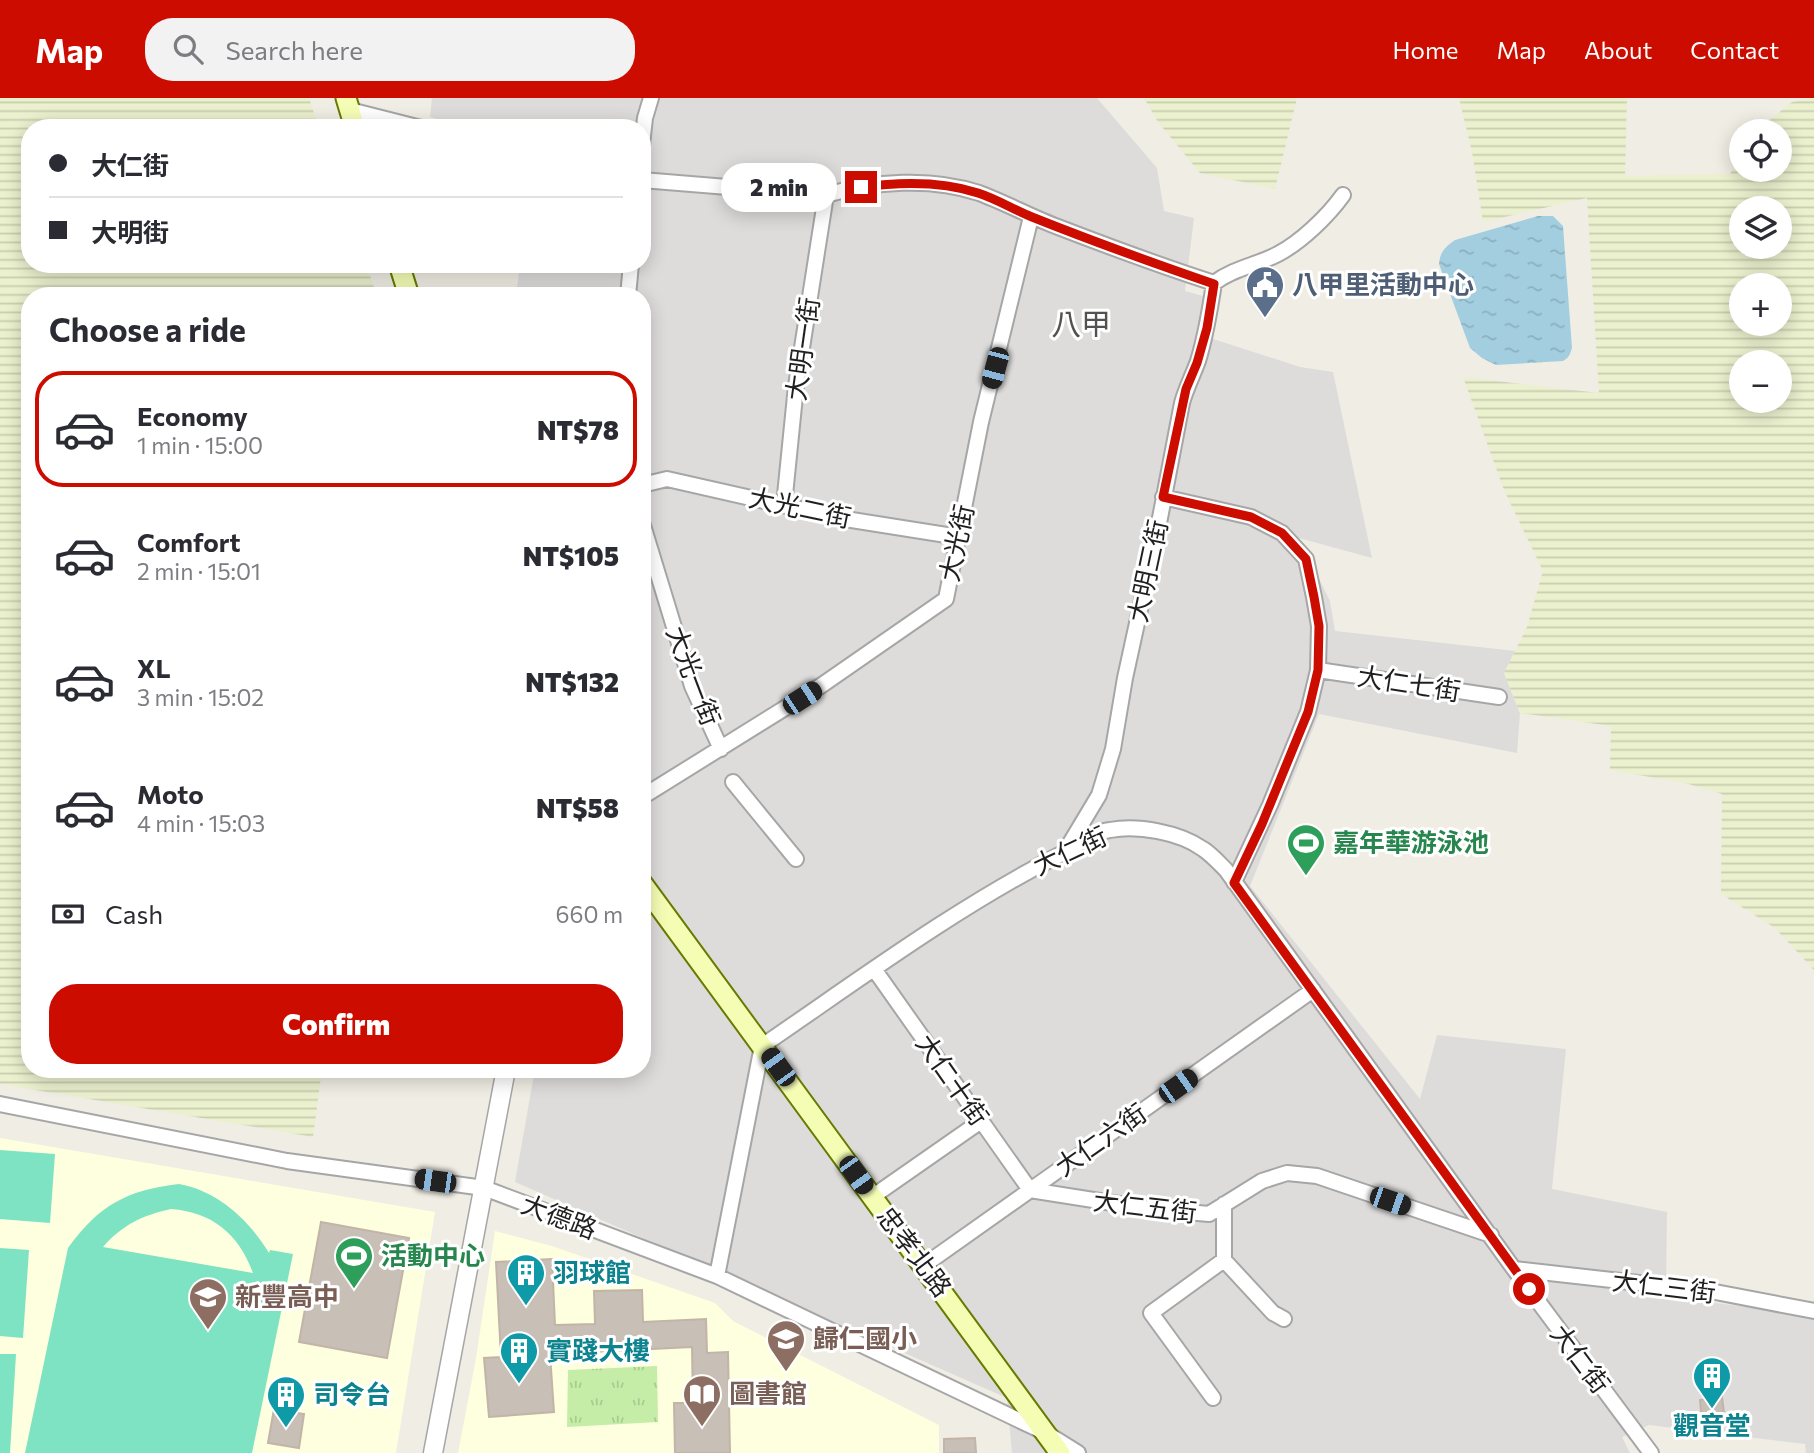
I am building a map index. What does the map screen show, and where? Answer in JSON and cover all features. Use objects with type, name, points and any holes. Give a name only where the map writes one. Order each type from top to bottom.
[{"type":"main road","name":"忠孝北路","points":[[651,895],[1060,1453]]},
{"type":"street","points":[[645,119],[651,98]]},
{"type":"street","points":[[350,112],[381,119]]},
{"type":"street","points":[[651,181],[826,195],[847,188],[876,185],[937,185],[978,193],[1031,217],[1214,284],[1227,273],[1279,254],[1329,214],[1343,195]]},
{"type":"street","name":"大明一街","points":[[785,505],[796,386],[826,195]]},
{"type":"street","name":"大光街","points":[[651,792],[822,685],[946,599],[981,422],[1031,217]]},
{"type":"street","name":"大明三街","points":[[1065,852],[1099,795],[1113,749],[1125,678],[1186,389],[1207,328],[1214,284]]},
{"type":"street","name":"大光二街","points":[[651,483],[667,479],[839,517],[959,537]]},
{"type":"street","points":[[1163,497],[1251,517],[1282,533],[1306,559],[1319,626],[1318,670],[1308,712],[1234,883]]},
{"type":"street","name":"大光一街","points":[[651,552],[692,686],[722,749]]},
{"type":"street","name":"大仁七街","points":[[1318,670],[1499,698]]},
{"type":"street","points":[[733,782],[796,859]]},
{"type":"street","name":"大仁街","points":[[762,1046],[971,904],[1087,837],[1109,830],[1134,829],[1184,838],[1203,849],[1226,870],[1514,1269],[1651,1453]]},
{"type":"street","name":"大仁十街","points":[[874,969],[1030,1190]]},
{"type":"street","name":"大仁六街","points":[[923,1266],[1313,990]]},
{"type":"street","points":[[717,1276],[762,1046]]},
{"type":"street","points":[[433,1453],[504,1078]]},
{"type":"street","name":"大德路","points":[[0,1104],[287,1161],[484,1188],[717,1276],[1046,1433],[1078,1453]]},
{"type":"street","points":[[872,1197],[981,1121]]},
{"type":"street","name":"大仁五街","points":[[1030,1190],[1144,1208],[1209,1214],[1262,1181],[1287,1173],[1317,1176],[1491,1235]]},
{"type":"street","points":[[1224,1204],[1224,1260],[1273,1313],[1284,1320]]},
{"type":"street","points":[[1213,1398],[1151,1313],[1224,1260]]},
{"type":"street","name":"大仁三街","points":[[1514,1269],[1710,1292],[1814,1311]]},
{"type":"shaded area","points":[[0,98],[309,98],[316,119],[21,119],[21,273],[369,273],[374,287],[21,287],[21,1078],[321,1078],[313,1137],[0,1084]]},
{"type":"shaded area","points":[[432,98],[1097,98],[1157,168],[1164,211],[1194,218],[1185,291],[1210,298],[1201,335],[1300,367],[1333,372],[1372,558],[1299,538],[1330,601],[1335,631],[1515,651],[1504,673],[1520,713],[1517,753],[1319,714],[1250,886],[1420,1099],[1437,1035],[1566,1049],[1552,1189],[1667,1212],[1666,1297],[1814,1315],[1814,1453],[1806,1453],[1805,1444],[1649,1425],[1622,1437],[1630,1453],[1012,1453],[1007,1398],[515,1182],[533,1078],[651,1078],[651,287],[517,287],[519,273],[651,273],[651,119],[430,117]]},
{"type":"shaded area","points":[[1144,98],[1297,98],[1275,189],[1200,173],[1158,122]]},
{"type":"shaded area","points":[[1459,98],[1627,98],[1625,176],[1729,174],[1729,182],[1792,182],[1792,119],[1771,119],[1792,102],[1814,98],[1814,970],[1775,928],[1721,894],[1722,794],[1685,783],[1610,770],[1611,726],[1520,713],[1504,673],[1527,627],[1543,571],[1504,490],[1463,377],[1599,393],[1587,198],[1483,222],[1472,152]]},
{"type":"shaded area","name":"新豐高中","points":[[0,1138],[435,1212],[396,1453],[0,1453]]},
{"type":"shaded area","points":[[495,1231],[552,1246],[715,1303],[733,1321],[939,1425],[939,1453],[458,1453],[476,1358]]},
{"type":"green space","points":[[0,1150],[55,1154],[50,1223],[0,1219]]},
{"type":"green space","points":[[179,1184],[207,1193],[242,1219],[269,1253],[270,1250],[293,1254],[252,1453],[25,1453],[68,1248],[103,1210],[144,1190]],"holes":[[[171,1209],[211,1220],[232,1236],[253,1273],[103,1247],[125,1227],[151,1214]]]},
{"type":"green space","points":[[0,1248],[29,1250],[23,1338],[0,1336]]},
{"type":"green space","points":[[0,1354],[16,1354],[10,1453],[0,1453]]},
{"type":"green space","points":[[657,1366],[658,1422],[567,1427],[568,1370]]},
{"type":"water","points":[[1538,216],[1553,216],[1563,226],[1572,348],[1563,361],[1496,365],[1470,348],[1439,264],[1441,256],[1455,240]]},
{"type":"building","name":"活動中心","points":[[321,1222],[409,1238],[387,1358],[299,1342]]},
{"type":"building","points":[[552,1259],[555,1325],[595,1324],[594,1291],[642,1290],[643,1322],[706,1319],[707,1353],[728,1352],[730,1453],[675,1453],[674,1403],[693,1403],[692,1347],[550,1354],[554,1412],[489,1417],[484,1358],[501,1357],[496,1262]]},
{"type":"building","name":"觀音堂","points":[[1722,1397],[1725,1421],[1702,1422],[1700,1400]]},
{"type":"building","name":"司令台","points":[[274,1409],[304,1414],[299,1448],[268,1443]]},
{"type":"building","points":[[975,1438],[976,1453],[944,1453],[944,1439]]},
{"type":"place","name":"八甲里活動中心","points":[[1265,319]]},
{"type":"place","name":"嘉年華游泳池","points":[[1306,877]]},
{"type":"place","name":"活動中心","points":[[354,1290]]},
{"type":"place","name":"羽球館","points":[[526,1307]]},
{"type":"place","name":"新豐高中","points":[[208,1331]]},
{"type":"place","name":"歸仁國小","points":[[786,1373]]},
{"type":"place","name":"實踐大樓","points":[[519,1385]]},
{"type":"place","name":"觀音堂","points":[[1712,1410]]},
{"type":"place","name":"圖書館","points":[[702,1428]]},
{"type":"place","name":"司令台","points":[[286,1429]]},
{"type":"district","name":"八甲","points":[[1081,325]]},
{"type":"route","points":[[861,187],[937,185],[978,193],[1031,217],[1214,284],[1207,328],[1182,403],[1163,497],[1251,517],[1282,533],[1306,559],[1319,626],[1318,670],[1308,712],[1262,824],[1234,883],[1529,1289]]}]
